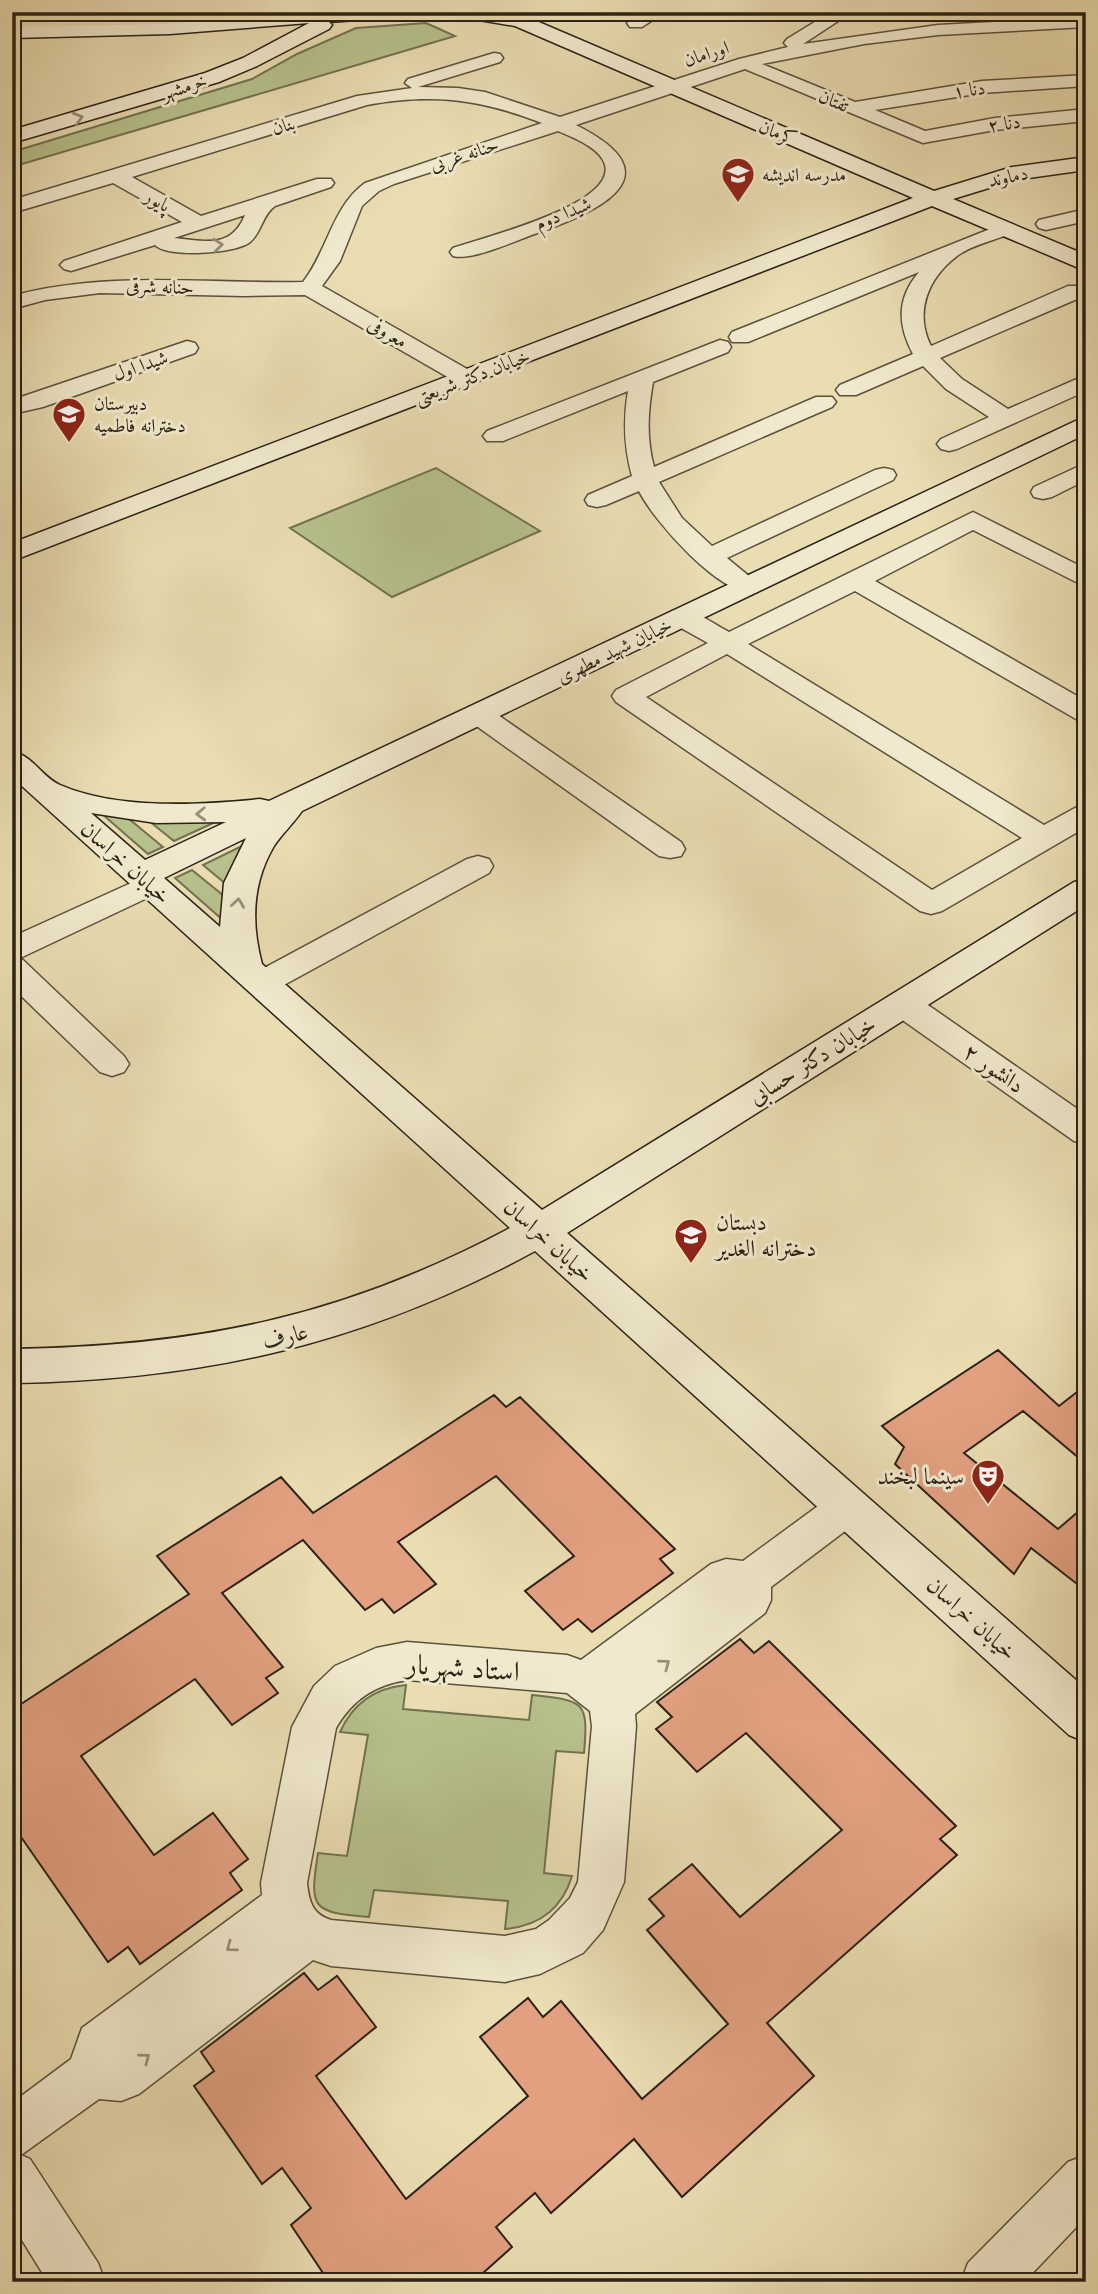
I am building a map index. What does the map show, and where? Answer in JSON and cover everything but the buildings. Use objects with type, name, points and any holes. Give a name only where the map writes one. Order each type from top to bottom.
[{"type":"highway","points":[[12,21],[164,18],[248,12]]},
{"type":"street","points":[[12,32],[170,28],[385,12]]},
{"type":"street","name":"کرمان","points":[[467,12],[520,16],[673,86],[1086,264]]},
{"type":"street","points":[[636,23],[657,12]]},
{"type":"street","name":"خرمشهر","points":[[12,137],[243,66],[301,33],[349,15]]},
{"type":"street","points":[[837,16],[831,26],[838,32],[869,38]]},
{"type":"street","points":[[768,56],[837,16]]},
{"type":"street","name":"اورامان","points":[[673,86],[768,56],[869,38],[977,26],[1086,22]]},
{"type":"street","name":"خرمشهر","points":[[12,118],[173,73],[205,51],[196,34],[170,28]]},
{"type":"street","points":[[364,100],[494,58]]},
{"type":"street","name":"تفتان","points":[[745,63],[923,137]]},
{"type":"street","points":[[451,72],[528,111]]},
{"type":"street","name":"دنا ۱","points":[[854,108],[970,88],[1086,80]]},
{"type":"street","name":"حنانه غربی","points":[[309,288],[329,261],[349,207],[363,192],[387,180],[673,86]]},
{"type":"street","points":[[117,88],[135,101]]},
{"type":"street","name":"بنان","points":[[12,207],[364,100],[410,93],[450,93],[487,98],[528,111],[556,124]]},
{"type":"street","name":"دنا ۲","points":[[923,137],[995,124],[1086,115]]},
{"type":"street","name":"شیدا دوم","points":[[460,252],[583,208],[609,189],[616,175],[610,155],[596,143],[556,124]]},
{"type":"street","name":"دماوند","points":[[932,198],[1012,174],[1086,163]]},
{"type":"street","name":"پایور","points":[[117,176],[200,224]]},
{"type":"street","points":[[71,265],[129,246],[168,239],[200,224],[261,208],[324,183]]},
{"type":"street","name":"خیابان دکتر شریعتی","points":[[12,553],[932,198]]},
{"type":"street","points":[[168,239],[211,246],[233,243],[247,234],[261,208]]},
{"type":"street","points":[[1046,224],[1086,215]]},
{"type":"street","points":[[495,436],[1005,229]]},
{"type":"street","points":[[949,252],[916,291],[912,303],[914,329],[927,356],[967,394],[1007,418]]},
{"type":"street","points":[[872,283],[916,291]]},
{"type":"street","name":"حنانه شرقی","points":[[12,303],[61,289],[101,285],[246,290],[309,288]]},
{"type":"street","name":"معروفی","points":[[309,288],[466,378]]},
{"type":"street","points":[[848,390],[1076,291]]},
{"type":"street","name":"شیدا اول","points":[[12,407],[35,402],[187,348]]},
{"type":"street","points":[[642,378],[636,406],[635,429],[644,479],[666,518],[708,557],[748,586]]},
{"type":"street","points":[[949,444],[1086,382]]},
{"type":"street","points":[[591,399],[636,406]]},
{"type":"street","points":[[597,500],[824,402]]},
{"type":"street","name":"خیابان شهید مطهری","points":[[147,880],[293,803],[1086,424]]},
{"type":"street","points":[[1042,492],[1086,470]]},
{"type":"street","points":[[708,557],[884,475]]},
{"type":"street","points":[[1086,579],[973,520],[856,582],[728,643],[626,696],[931,904],[1086,814]]},
{"type":"street","points":[[856,582],[1086,713]]},
{"type":"street","points":[[681,617],[728,643],[1045,839]]},
{"type":"street","points":[[478,714],[670,849]]},
{"type":"street","name":"خیابان خراسان","points":[[12,760],[1086,1720]]},
{"type":"street","points":[[46,790],[113,808],[163,814],[228,813],[293,803]]},
{"type":"street","points":[[293,803],[261,840],[242,881],[236,916],[240,952],[254,976],[478,866]]},
{"type":"street","points":[[12,950],[147,880]]},
{"type":"street","name":"خیابان دکتر حسابی","points":[[539,1231],[1086,890]]},
{"type":"street","points":[[12,968],[112,1064]]},
{"type":"street","name":"دانشور ۲","points":[[903,1004],[1077,1115]]},
{"type":"street","name":"عارف","points":[[12,1366],[119,1364],[185,1356],[251,1345],[314,1329],[433,1286],[488,1261],[539,1231]]},
{"type":"street","points":[[12,2134],[92,2074],[99,2045],[297,1921],[331,1943],[505,1959],[549,1948],[568,1936],[584,1920],[601,1882],[614,1726],[599,1693],[750,1600],[750,1579],[847,1507]]},
{"type":"street","name":"استاد شهریار","points":[[297,1921],[284,1884],[314,1727],[322,1709],[349,1679],[367,1669],[407,1661],[567,1674],[599,1693]]},
{"type":"street","points":[[12,2177],[79,2282]]},
{"type":"street","points":[[987,2282],[1086,2180]]},
{"type":"green space","points":[[426,23],[455,36],[12,167],[12,152],[252,79],[297,54],[356,28]]},
{"type":"green space","points":[[436,468],[540,531],[392,597],[290,528]]},
{"type":"green space","points":[[102,814],[129,819],[163,847],[148,854]]},
{"type":"green space","points":[[222,819],[174,841],[149,821]]},
{"type":"green space","points":[[250,842],[227,885],[203,865]]},
{"type":"green space","points":[[192,870],[224,896],[224,921],[175,878]]},
{"type":"green space","points":[[406,1685],[403,1709],[529,1720],[532,1695],[572,1702],[579,1706],[583,1713],[584,1753],[556,1751],[544,1873],[572,1876],[562,1898],[539,1920],[505,1929],[508,1901],[374,1890],[369,1917],[325,1910],[315,1897],[318,1853],[347,1856],[368,1735],[340,1732],[351,1713],[366,1699],[384,1690]]},
{"type":"place","name":"مدرسه اندیشه","points":[[738,204]]},
{"type":"place","name":"دبیرستان دخترانه فاطمیه","points":[[69,444]]},
{"type":"place","name":"دبستان دخترانه الغدیر","points":[[691,1265]]},
{"type":"place","name":"سینما لبخند","points":[[988,1506]]}]
